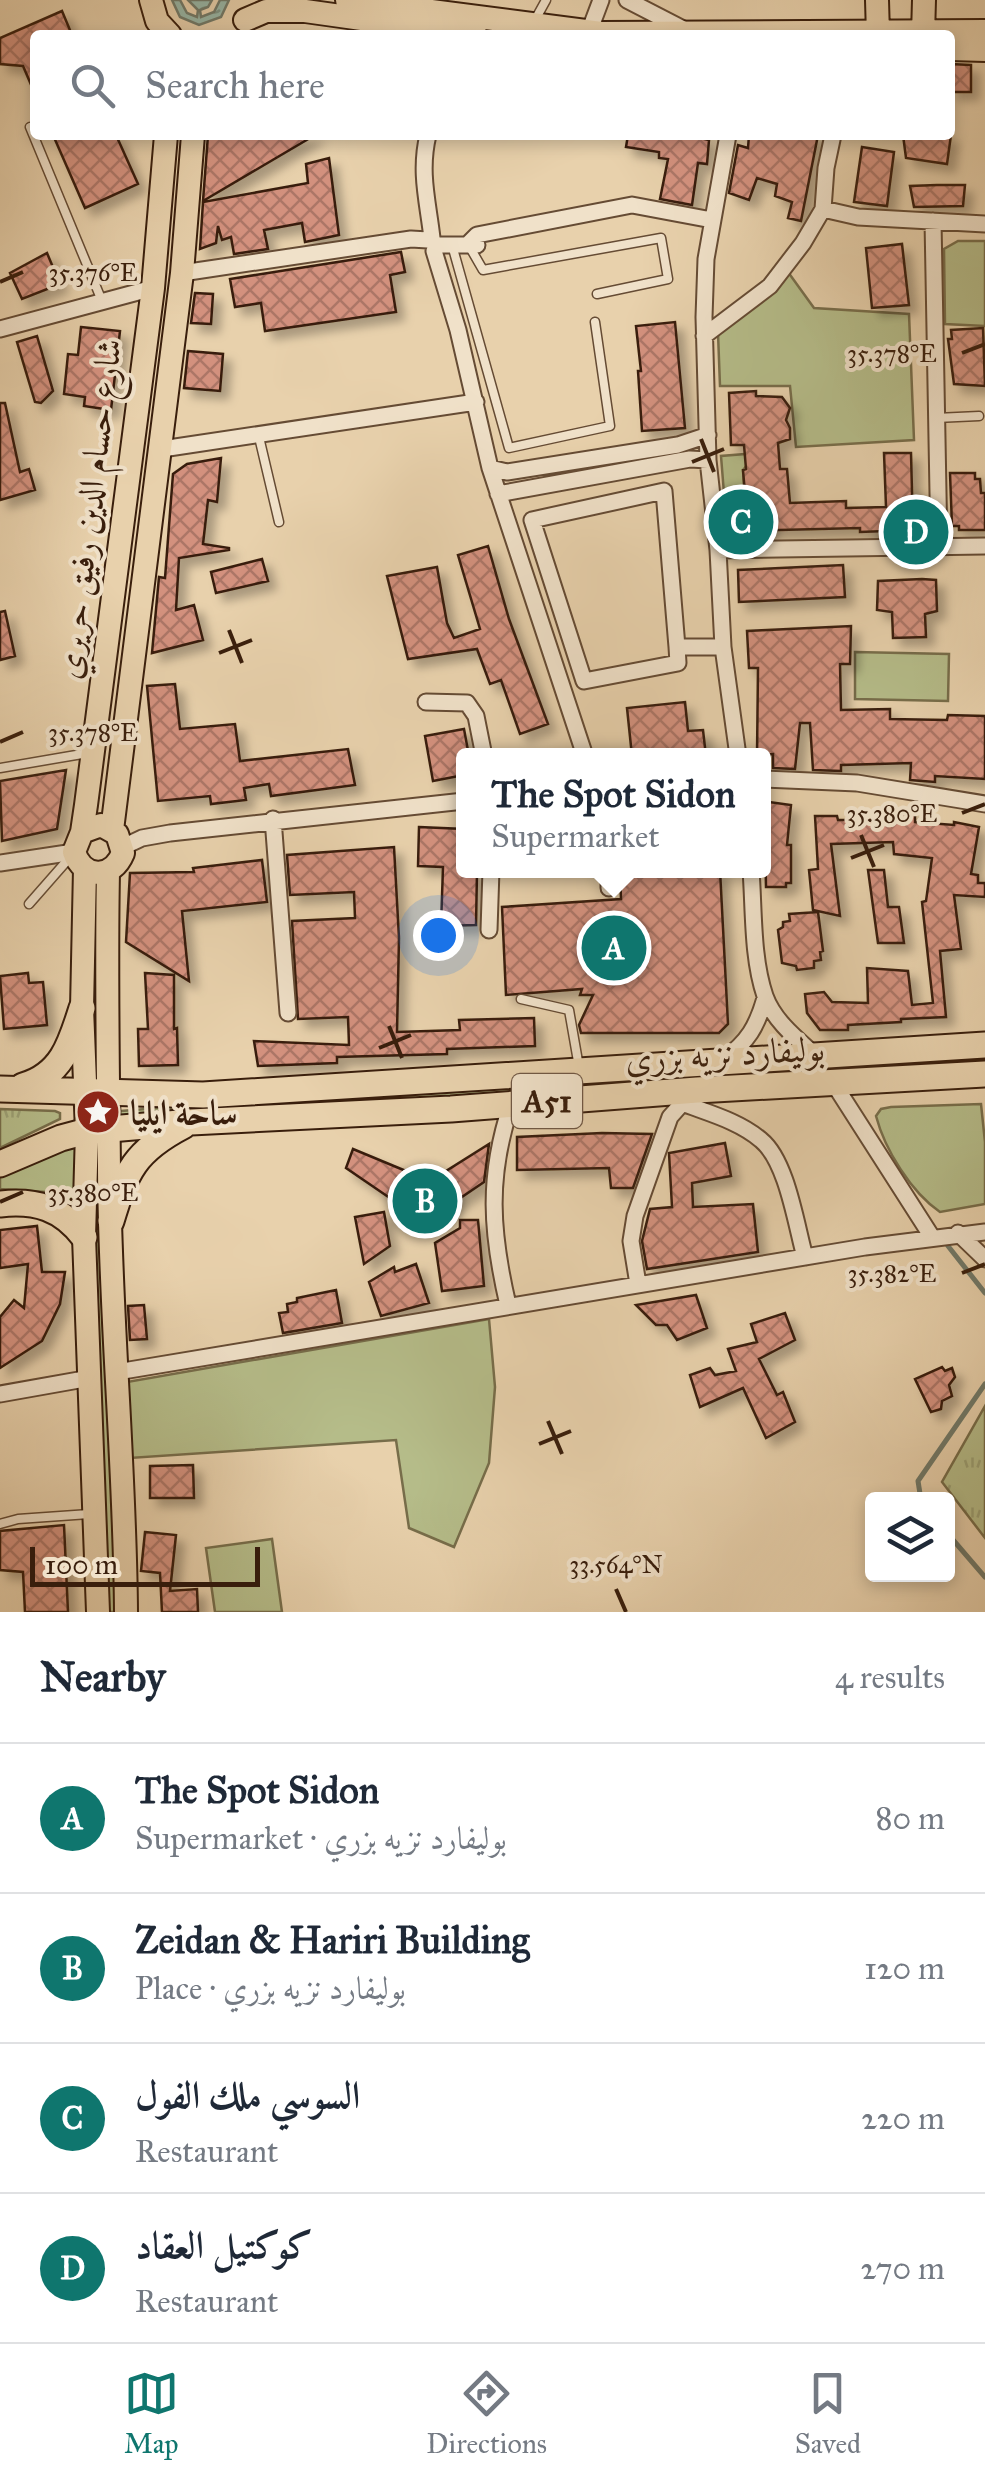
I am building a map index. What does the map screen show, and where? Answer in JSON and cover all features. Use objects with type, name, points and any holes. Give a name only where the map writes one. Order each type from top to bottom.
[{"type":"highway","points":[[7,1089],[40,1082],[60,1064],[82,1008]]},
{"type":"highway","name":"بوليفارد نزيه بزري","points":[[97,1094],[203,1095],[985,1045]]},
{"type":"highway","name":"بوليفارد نزيه بزري","points":[[98,1131],[191,1122],[689,1096],[985,1074]]},
{"type":"highway","name":"A51","points":[[7,1089],[97,1094]]},
{"type":"highway","points":[[111,1221],[120,1189],[136,1158],[162,1137],[191,1122]]},
{"type":"highway","name":"A51","points":[[0,1164],[61,1138],[98,1131]]},
{"type":"highway","points":[[0,1204],[51,1207],[75,1224],[84,1237]]},
{"type":"main road","points":[[150,0],[157,21],[165,30]]},
{"type":"main road","points":[[346,0],[575,30]]},
{"type":"main road","points":[[877,0],[878,30]]},
{"type":"main road","points":[[923,30],[924,0]]},
{"type":"main road","points":[[242,18],[266,11],[305,11],[436,30]]},
{"type":"main road","points":[[955,32],[985,31]]},
{"type":"main road","points":[[955,49],[985,50]]},
{"type":"main road","name":"شارع حسام الدين رفيق حريري","points":[[97,1094],[82,1008],[92,753],[154,288],[166,140]]},
{"type":"main road","name":"شارع حسام الدين رفيق حريري","points":[[118,838],[149,534],[182,273],[193,140]]},
{"type":"main road","points":[[119,537],[149,534]]},
{"type":"main road","points":[[95,826],[118,838],[118,865],[87,856],[95,826]]},
{"type":"main road","name":"شارع حسام الدين رفيق حريري","points":[[87,856],[106,1004],[97,1094],[98,1131],[111,1221],[126,1612]]},
{"type":"main road","name":"شارع حسام الدين رفيق حريري","points":[[98,1131],[84,1237],[98,1612]]},
{"type":"street","points":[[590,30],[601,0]]},
{"type":"street","points":[[627,0],[683,30]]},
{"type":"street","points":[[427,140],[422,162],[423,190],[442,244],[480,433],[582,748]]},
{"type":"street","points":[[727,140],[706,259],[704,336],[708,460],[723,647],[737,748]]},
{"type":"street","points":[[704,336],[780,274],[823,208],[832,140]]},
{"type":"street","points":[[823,208],[846,216],[985,224]]},
{"type":"street","points":[[182,273],[410,240],[476,245],[648,209],[712,220]]},
{"type":"street","points":[[933,220],[939,547]]},
{"type":"street","points":[[0,329],[154,288]]},
{"type":"street","points":[[162,449],[476,402]]},
{"type":"street","points":[[490,468],[507,472],[678,445],[708,436]]},
{"type":"street","points":[[498,494],[708,460]]},
{"type":"street","points":[[664,492],[676,648],[678,664],[584,680],[532,520],[664,492]]},
{"type":"street","points":[[718,550],[985,546]]},
{"type":"street","points":[[676,648],[723,647]]},
{"type":"street","points":[[426,702],[467,703],[476,716],[482,748]]},
{"type":"street","points":[[771,779],[857,783],[985,804]]},
{"type":"street","points":[[118,838],[456,802]]},
{"type":"street","points":[[272,819],[288,1013]]},
{"type":"street","points":[[0,863],[87,856]]},
{"type":"street","points":[[489,930],[491,878]]},
{"type":"street","points":[[609,878],[610,888]]},
{"type":"street","points":[[752,878],[759,970],[766,998],[791,1034],[818,1058]]},
{"type":"street","points":[[717,1064],[746,1042],[766,998]]},
{"type":"street","points":[[834,1084],[932,1236]]},
{"type":"street","points":[[638,1284],[632,1253],[635,1216],[670,1117],[689,1096],[764,1142],[784,1179],[805,1257]]},
{"type":"street","points":[[508,1305],[497,1254],[492,1193],[511,1104]]},
{"type":"street","points":[[117,1372],[932,1236],[985,1232]]},
{"type":"street","points":[[958,1233],[985,1259]]},
{"type":"street","points":[[0,1394],[90,1378]]},
{"type":"lane","points":[[532,24],[546,0]]},
{"type":"lane","points":[[35,140],[102,301]]},
{"type":"lane","points":[[442,244],[484,270],[661,238],[668,279],[597,294]]},
{"type":"lane","points":[[442,244],[508,448],[610,426],[596,322]]},
{"type":"lane","points":[[936,418],[979,416]]},
{"type":"lane","points":[[259,437],[279,522]]},
{"type":"lane","points":[[0,768],[92,753]]},
{"type":"lane","points":[[29,904],[87,856]]},
{"type":"lane","points":[[521,999],[569,1010],[580,1072]]},
{"type":"lane","points":[[0,1524],[18,1519],[94,1514]]},
{"type":"green space","points":[[958,241],[985,241],[985,326],[945,324],[944,249]]},
{"type":"green space","points":[[788,272],[814,308],[909,314],[914,440],[796,447],[790,386],[720,386],[718,333]]},
{"type":"green space","points":[[758,453],[743,470],[744,486],[753,505],[725,506],[721,456]]},
{"type":"green space","points":[[855,652],[949,654],[948,701],[855,699]]},
{"type":"green space","points":[[985,1054],[985,1066],[119,1122],[115,1115],[121,1111],[359,1092]]},
{"type":"green space","points":[[981,1104],[985,1204],[940,1212],[900,1169],[876,1116],[881,1109],[891,1107]]},
{"type":"green space","points":[[0,1109],[55,1111],[60,1113],[60,1119],[0,1148]]},
{"type":"green space","points":[[75,1144],[79,1222],[45,1192],[0,1189],[0,1176]]},
{"type":"green space","points":[[91,1148],[97,1148],[118,1612],[104,1612]]},
{"type":"green space","points":[[489,1319],[495,1387],[489,1463],[454,1547],[409,1528],[396,1440],[130,1458],[127,1382]]},
{"type":"green space","points":[[985,1406],[985,1538],[955,1499],[955,1492],[950,1492],[942,1482]]},
{"type":"green space","points":[[272,1539],[282,1612],[215,1612],[206,1548]]},
{"type":"water","points":[[172,0],[180,0],[187,13],[197,17],[198,10],[188,0],[212,0],[200,10],[201,17],[214,12],[220,0],[229,0],[221,17],[199,25],[180,17]]},
{"type":"building","points":[[62,11],[70,30],[30,30],[30,82],[23,66],[0,64],[0,38]]},
{"type":"building","points":[[955,64],[971,65],[971,92],[955,92]]},
{"type":"building","points":[[55,140],[118,140],[138,184],[85,208]]},
{"type":"building","points":[[208,140],[307,140],[203,201]]},
{"type":"building","points":[[627,140],[709,140],[707,164],[698,163],[692,205],[660,199],[668,159],[659,158],[659,152],[626,147]]},
{"type":"building","points":[[749,140],[817,140],[801,221],[788,218],[792,202],[775,196],[777,184],[757,178],[749,200],[729,193],[738,145],[748,148]]},
{"type":"building","points":[[904,140],[950,140],[947,164],[906,158]]},
{"type":"building","points":[[862,147],[894,152],[887,206],[854,202]]},
{"type":"building","points":[[329,158],[339,235],[305,242],[302,223],[264,230],[268,249],[234,254],[231,237],[222,240],[218,226],[216,243],[200,249],[203,202],[308,183],[306,164]]},
{"type":"building","points":[[965,185],[963,206],[914,207],[910,186]]},
{"type":"building","points":[[902,244],[909,305],[872,308],[866,248]]},
{"type":"building","points":[[401,252],[405,272],[390,275],[396,312],[265,331],[261,303],[235,307],[230,279]]},
{"type":"building","points":[[47,253],[60,284],[22,299],[10,273]]},
{"type":"building","points":[[195,293],[213,294],[211,324],[191,323]]},
{"type":"building","points":[[675,322],[685,428],[642,431],[636,326]]},
{"type":"building","points":[[81,327],[120,331],[111,410],[84,406],[85,397],[64,394],[68,354],[78,355]]},
{"type":"building","points":[[983,328],[985,386],[954,384],[948,339],[952,339],[951,330]]},
{"type":"building","points":[[37,336],[53,391],[41,403],[35,402],[17,342]]},
{"type":"building","points":[[188,351],[223,354],[220,391],[184,388]]},
{"type":"building","points":[[756,391],[756,396],[782,397],[790,408],[786,420],[790,439],[778,443],[780,469],[787,469],[790,503],[846,501],[846,508],[886,507],[884,453],[911,453],[913,530],[734,531],[725,506],[746,505],[746,469],[744,445],[731,445],[729,393]]},
{"type":"building","points":[[0,403],[5,403],[20,472],[29,469],[35,490],[0,500]]},
{"type":"building","points":[[221,458],[217,502],[208,500],[203,544],[229,550],[179,558],[176,610],[194,605],[203,640],[152,653],[159,577],[165,578],[173,474],[187,464]]},
{"type":"building","points":[[950,473],[975,473],[975,479],[980,479],[981,493],[985,493],[985,530],[959,530],[959,526],[952,526]]},
{"type":"building","points":[[488,546],[509,619],[548,724],[520,734],[501,680],[490,684],[477,649],[408,659],[387,576],[437,567],[447,623],[454,638],[480,629],[458,555]]},
{"type":"building","points":[[262,559],[268,581],[216,593],[211,572]]},
{"type":"building","points":[[843,565],[845,597],[739,602],[738,570]]},
{"type":"building","points":[[936,580],[937,611],[925,614],[926,637],[893,638],[892,612],[877,610],[878,581]]},
{"type":"building","points":[[5,611],[15,656],[0,660],[0,612]]},
{"type":"building","points":[[851,626],[850,664],[840,664],[841,710],[890,709],[890,719],[985,716],[985,779],[935,776],[935,782],[910,780],[911,763],[813,770],[810,723],[800,723],[795,769],[773,768],[771,748],[757,748],[758,668],[749,668],[747,631]]},
{"type":"building","points":[[175,684],[180,729],[235,724],[240,761],[348,749],[355,785],[271,796],[269,784],[244,788],[246,800],[211,804],[210,796],[158,801],[147,686]]},
{"type":"building","points":[[685,702],[688,731],[703,730],[705,748],[631,748],[627,708]]},
{"type":"building","points":[[464,729],[468,748],[456,748],[456,777],[433,781],[425,736]]},
{"type":"building","points":[[66,770],[57,829],[2,841],[0,781]]},
{"type":"building","points":[[771,802],[791,805],[787,845],[791,845],[791,883],[786,883],[786,887],[766,887],[766,878],[771,878]]},
{"type":"building","points":[[882,810],[915,813],[915,822],[954,822],[979,827],[971,874],[978,875],[978,883],[985,883],[985,897],[954,895],[961,949],[940,951],[946,1017],[820,1030],[807,1013],[805,994],[824,992],[832,1002],[868,1003],[867,968],[908,971],[912,1005],[933,1003],[922,902],[926,901],[932,858],[894,854],[893,842],[831,844],[840,916],[813,910],[809,870],[818,869],[815,816],[880,820]]},
{"type":"building","points":[[419,827],[456,829],[456,878],[477,878],[476,925],[441,926],[443,867],[418,866]]},
{"type":"building","points":[[394,847],[399,938],[397,1032],[460,1030],[459,1020],[534,1018],[535,1046],[447,1049],[447,1054],[337,1057],[337,1063],[258,1066],[254,1041],[349,1045],[348,1017],[298,1019],[292,921],[355,918],[354,892],[290,895],[287,855]]},
{"type":"building","points":[[262,860],[267,902],[182,911],[189,981],[126,942],[130,873],[194,872],[193,868]]},
{"type":"building","points":[[868,870],[884,870],[888,907],[899,907],[904,943],[878,943]]},
{"type":"building","points":[[620,878],[720,878],[728,1024],[719,1033],[581,1033],[579,1025],[593,995],[580,995],[582,989],[506,995],[502,907],[621,899]]},
{"type":"building","points":[[818,912],[821,960],[814,961],[814,968],[797,970],[796,966],[782,963],[778,930],[783,922],[790,921],[789,914]]},
{"type":"building","points":[[28,973],[29,983],[43,982],[47,1025],[4,1029],[0,976]]},
{"type":"building","points":[[145,973],[174,975],[178,1065],[139,1066],[138,1029],[148,1029]]},
{"type":"building","points":[[652,1134],[633,1188],[611,1188],[609,1168],[517,1170],[517,1137]]},
{"type":"building","points":[[725,1143],[731,1176],[692,1183],[693,1207],[753,1204],[758,1252],[647,1269],[642,1241],[650,1209],[672,1207],[669,1153]]},
{"type":"building","points":[[489,1144],[484,1182],[425,1222],[346,1168],[353,1149],[430,1181]]},
{"type":"building","points":[[384,1212],[390,1246],[364,1264],[355,1217]]},
{"type":"building","points":[[460,1220],[478,1220],[484,1286],[442,1291],[435,1243],[460,1228]]},
{"type":"building","points":[[37,1226],[42,1272],[65,1272],[60,1304],[42,1341],[0,1368],[0,1317],[14,1300],[24,1308],[28,1264],[0,1268],[0,1230]]},
{"type":"building","points":[[416,1264],[429,1303],[381,1316],[369,1282],[394,1267],[395,1272]]},
{"type":"building","points":[[336,1290],[342,1323],[283,1333],[279,1313],[288,1312],[287,1304],[297,1302],[297,1298]]},
{"type":"building","points":[[696,1295],[707,1328],[677,1340],[667,1325],[656,1325],[636,1305]]},
{"type":"building","points":[[144,1305],[147,1339],[130,1340],[128,1306]]},
{"type":"building","points":[[785,1313],[795,1340],[759,1359],[777,1395],[783,1392],[795,1422],[766,1438],[743,1388],[700,1407],[690,1375],[710,1368],[715,1375],[736,1371],[728,1349],[757,1342],[751,1324]]},
{"type":"building","points":[[942,1367],[945,1371],[952,1368],[952,1396],[942,1401],[941,1409],[931,1412],[915,1379]]},
{"type":"building","points":[[193,1465],[194,1498],[150,1498],[150,1466]]},
{"type":"building","points":[[64,1525],[68,1612],[25,1612],[23,1572],[0,1570],[0,1531]]},
{"type":"building","points":[[145,1532],[176,1535],[170,1591],[197,1589],[198,1612],[162,1612],[160,1573],[141,1571]]},
{"type":"waterway","points":[[948,1246],[985,1293]]},
{"type":"waterway","points":[[920,1492],[918,1481],[985,1384]]},
{"type":"waterway","points":[[955,1542],[985,1577]]},
{"type":"place","name":"السوسي ملك الفول","points":[[741,522]]},
{"type":"place","name":"كوكتيل العقاد","points":[[916,532]]},
{"type":"place","name":"The Spot Sidon","points":[[614,948]]},
{"type":"place","name":"ساحة ايليا","points":[[98,1112]]},
{"type":"place","name":"Zeidan & Hariri Building","points":[[425,1201]]}]
